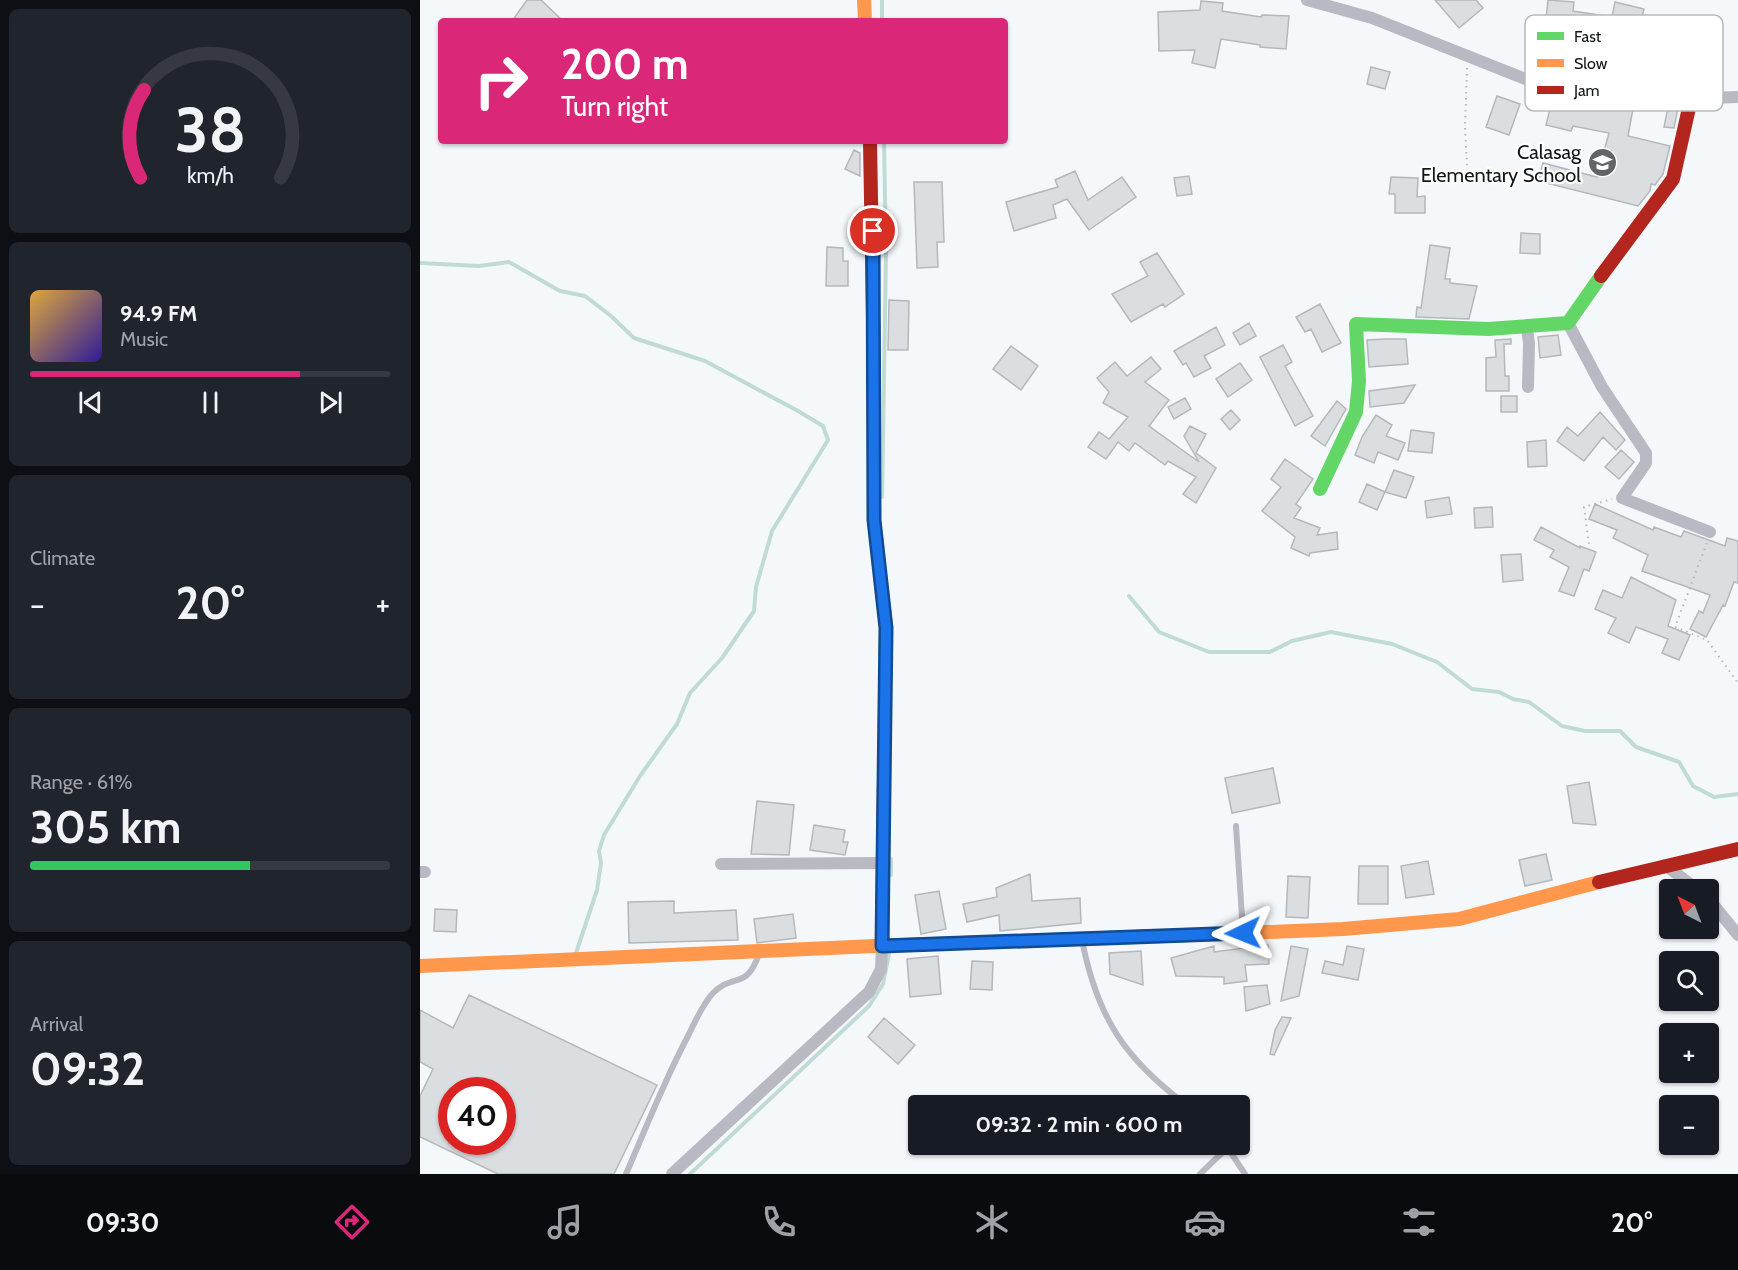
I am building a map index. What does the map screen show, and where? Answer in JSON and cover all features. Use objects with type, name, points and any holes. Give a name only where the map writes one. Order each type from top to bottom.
[{"type":"street","points":[[864,0],[865,18]]},
{"type":"street","points":[[1307,0],[1372,18],[1525,79]]},
{"type":"street","points":[[1723,98],[1738,97]]},
{"type":"street","points":[[1320,489],[1356,412],[1359,381],[1356,324],[1485,331],[1527,329],[1568,322],[1640,219],[1673,178],[1688,111]]},
{"type":"street","points":[[672,1174],[869,992],[881,969],[886,628],[874,520],[874,253],[870,144]]},
{"type":"street","points":[[1568,322],[1602,387],[1647,453],[1646,463],[1622,498],[1710,532]]},
{"type":"street","points":[[1527,329],[1528,387]]},
{"type":"street","points":[[420,966],[1343,929],[1459,919],[1665,865],[1738,849]]},
{"type":"street","points":[[721,864],[882,863]]},
{"type":"street","points":[[1665,865],[1683,879]]},
{"type":"street","points":[[1719,912],[1738,935]]},
{"type":"lane","points":[[1236,826],[1243,933]]},
{"type":"lane","points":[[1081,939],[1090,981],[1112,1028],[1134,1060],[1174,1095]]},
{"type":"lane","points":[[626,1174],[670,1070],[697,1018],[714,993],[726,984],[747,978],[753,971],[759,953]]},
{"type":"lane","points":[[1200,1174],[1218,1155]]},
{"type":"lane","points":[[1232,1155],[1245,1174]]},
{"type":"path","points":[[1467,56],[1468,92],[1465,128],[1468,185]]},
{"type":"path","points":[[1588,544],[1584,507],[1600,500],[1622,498]]},
{"type":"path","points":[[1710,532],[1675,627],[1707,640],[1738,683]]},
{"type":"building","points":[[527,0],[541,0],[560,18],[514,18]]},
{"type":"building","points":[[1435,0],[1476,0],[1483,8],[1459,28]]},
{"type":"building","points":[[1548,0],[1574,2],[1573,11],[1599,15],[1546,15]]},
{"type":"building","points":[[1201,1],[1223,3],[1222,11],[1261,17],[1262,15],[1289,16],[1286,49],[1260,47],[1260,45],[1221,39],[1215,68],[1192,63],[1195,50],[1159,51],[1158,12],[1200,10]]},
{"type":"building","points":[[1615,2],[1644,9],[1643,15],[1612,15]]},
{"type":"building","points":[[1371,67],[1390,72],[1385,89],[1367,84]]},
{"type":"building","points":[[1497,96],[1520,104],[1509,135],[1486,127]]},
{"type":"building","points":[[1550,111],[1633,111],[1628,136],[1670,146],[1663,174],[1655,185],[1651,184],[1650,191],[1638,206],[1538,181],[1543,163],[1597,177],[1609,133],[1573,126],[1571,131],[1546,125]]},
{"type":"building","points":[[1667,111],[1677,111],[1674,128],[1664,127]]},
{"type":"building","points":[[854,150],[860,153],[860,176],[845,169]]},
{"type":"building","points":[[1075,171],[1088,200],[1122,177],[1136,197],[1089,230],[1067,199],[1053,205],[1056,218],[1014,231],[1006,202],[1058,187],[1055,180]]},
{"type":"building","points":[[1189,176],[1192,194],[1177,196],[1174,178]]},
{"type":"building","points":[[1391,177],[1418,178],[1417,197],[1425,196],[1425,213],[1395,213],[1395,194],[1389,194]]},
{"type":"building","points":[[914,182],[942,182],[944,242],[937,242],[938,267],[917,268]]},
{"type":"building","points":[[1521,233],[1540,234],[1540,254],[1520,253]]},
{"type":"building","points":[[1430,245],[1450,248],[1445,279],[1450,279],[1450,283],[1477,286],[1469,319],[1416,317],[1417,307],[1421,308]]},
{"type":"building","points":[[827,247],[843,248],[843,261],[848,261],[848,286],[826,286]]},
{"type":"building","points":[[1157,253],[1184,294],[1165,307],[1163,304],[1131,322],[1112,294],[1148,276],[1140,262]]},
{"type":"building","points":[[889,300],[909,301],[908,350],[888,350]]},
{"type":"building","points":[[1320,304],[1341,343],[1322,352],[1311,329],[1305,332],[1296,317]]},
{"type":"building","points":[[1249,323],[1256,336],[1240,345],[1233,333]]},
{"type":"building","points":[[1216,327],[1225,345],[1204,356],[1211,368],[1194,377],[1186,363],[1183,365],[1174,351]]},
{"type":"building","points":[[1558,335],[1561,355],[1540,358],[1538,337]]},
{"type":"building","points":[[1406,339],[1408,364],[1369,367],[1367,340]]},
{"type":"building","points":[[1511,339],[1511,344],[1504,344],[1505,376],[1509,376],[1509,391],[1486,391],[1486,358],[1496,357],[1495,340]]},
{"type":"building","points":[[1283,345],[1292,362],[1285,366],[1313,416],[1295,426],[1260,357]]},
{"type":"building","points":[[1011,346],[1038,366],[1021,390],[993,369]]},
{"type":"building","points":[[1151,357],[1161,369],[1145,382],[1169,400],[1149,426],[1199,462],[1184,436],[1190,426],[1206,434],[1196,453],[1216,468],[1196,503],[1183,494],[1196,477],[1168,461],[1165,465],[1135,443],[1129,451],[1118,442],[1106,459],[1088,447],[1099,432],[1109,439],[1128,417],[1103,403],[1109,392],[1097,378],[1115,362],[1127,376]]},
{"type":"building","points":[[1240,363],[1252,380],[1228,397],[1216,379]]},
{"type":"building","points":[[1415,385],[1404,403],[1370,407],[1369,391]]},
{"type":"building","points":[[1501,396],[1517,396],[1517,412],[1501,412]]},
{"type":"building","points":[[1185,398],[1191,409],[1174,419],[1168,407]]},
{"type":"building","points":[[1337,401],[1346,409],[1325,446],[1311,436]]},
{"type":"building","points":[[1231,410],[1240,420],[1230,430],[1221,419]]},
{"type":"building","points":[[1600,412],[1625,440],[1616,450],[1603,437],[1584,461],[1557,441],[1567,427],[1578,436]]},
{"type":"building","points":[[1376,415],[1392,425],[1386,436],[1405,443],[1398,460],[1378,452],[1374,463],[1355,455],[1362,437]]},
{"type":"building","points":[[1411,430],[1434,433],[1432,453],[1408,451]]},
{"type":"building","points":[[1546,440],[1547,466],[1528,467],[1527,442]]},
{"type":"building","points":[[1621,450],[1634,462],[1619,479],[1605,467]]},
{"type":"building","points":[[1285,459],[1313,479],[1296,504],[1301,508],[1294,518],[1320,528],[1317,535],[1337,532],[1338,549],[1310,553],[1309,556],[1291,548],[1295,537],[1262,511],[1281,487],[1271,479]]},
{"type":"building","points":[[1394,470],[1414,477],[1406,498],[1385,492]]},
{"type":"building","points":[[1367,484],[1385,492],[1377,510],[1359,502]]},
{"type":"building","points":[[1449,497],[1452,514],[1427,518],[1425,501]]},
{"type":"building","points":[[1595,504],[1653,530],[1654,527],[1681,537],[1684,531],[1725,546],[1727,538],[1738,541],[1738,583],[1734,582],[1725,606],[1723,605],[1706,637],[1690,629],[1699,611],[1703,613],[1710,595],[1642,571],[1648,555],[1613,538],[1617,530],[1589,519]]},
{"type":"building","points":[[1492,507],[1493,527],[1475,528],[1474,508]]},
{"type":"building","points":[[1541,527],[1580,548],[1580,546],[1596,552],[1589,571],[1584,569],[1574,596],[1559,591],[1569,567],[1550,557],[1554,550],[1534,540]]},
{"type":"building","points":[[1521,554],[1523,580],[1503,582],[1501,555]]},
{"type":"building","points":[[1631,577],[1676,600],[1668,626],[1690,635],[1679,660],[1662,653],[1668,639],[1636,627],[1629,643],[1608,633],[1616,618],[1595,609],[1603,590],[1622,598]]},
{"type":"building","points":[[1273,768],[1280,803],[1232,813],[1225,778]]},
{"type":"building","points":[[1589,782],[1596,825],[1573,823],[1567,786]]},
{"type":"building","points":[[757,801],[794,805],[789,855],[751,854]]},
{"type":"building","points":[[814,825],[845,830],[843,842],[848,842],[845,855],[810,850]]},
{"type":"building","points":[[1546,854],[1552,880],[1525,886],[1519,860]]},
{"type":"building","points":[[1428,861],[1434,894],[1406,898],[1401,866]]},
{"type":"building","points":[[1359,866],[1388,866],[1388,904],[1358,904]]},
{"type":"building","points":[[1030,874],[1032,901],[1080,898],[1081,923],[1000,931],[999,915],[967,922],[963,904],[997,897],[996,888]]},
{"type":"building","points":[[1288,876],[1310,877],[1308,918],[1286,917]]},
{"type":"building","points":[[939,891],[946,929],[921,934],[915,895]]},
{"type":"building","points":[[674,901],[674,913],[736,910],[738,940],[629,943],[628,902]]},
{"type":"building","points":[[435,909],[457,910],[456,932],[434,931]]},
{"type":"building","points":[[793,914],[796,938],[757,943],[754,919]]},
{"type":"building","points":[[1268,945],[1269,964],[1245,965],[1247,981],[1224,984],[1224,977],[1176,976],[1171,958],[1214,946],[1214,952]]},
{"type":"building","points":[[1291,946],[1308,949],[1299,996],[1281,1001]]},
{"type":"building","points":[[1347,946],[1364,949],[1358,980],[1322,973],[1325,961],[1343,965]]},
{"type":"building","points":[[1141,951],[1143,985],[1110,974],[1109,953]]},
{"type":"building","points":[[938,956],[941,994],[910,997],[907,959]]},
{"type":"building","points":[[972,961],[993,962],[992,990],[970,989]]},
{"type":"building","points":[[1267,985],[1270,1004],[1246,1011],[1244,987]]},
{"type":"building","points":[[469,995],[657,1085],[614,1174],[498,1174],[458,1155],[516,1155],[516,1077],[438,1077],[438,1146],[420,1137],[420,1096],[433,1069],[420,1062],[420,1010],[453,1028]]},
{"type":"building","points":[[1282,1017],[1291,1018],[1274,1055],[1270,1054],[1275,1030]]},
{"type":"building","points":[[884,1018],[915,1045],[898,1064],[868,1037]]},
{"type":"waterway","points":[[882,0],[882,18]]},
{"type":"waterway","points":[[882,497],[886,254],[884,144]]},
{"type":"waterway","points":[[420,263],[479,266],[509,262],[560,291],[585,296],[634,338],[705,361],[798,411],[823,426],[828,440],[772,531],[756,587],[754,611],[722,658],[690,693],[677,724],[640,776],[604,835],[599,851],[601,863],[597,890],[576,953]]},
{"type":"waterway","points":[[1129,596],[1159,632],[1209,652],[1270,652],[1292,641],[1331,632],[1392,644],[1437,662],[1472,689],[1499,692],[1513,699],[1529,702],[1562,726],[1585,731],[1620,731],[1636,747],[1679,762],[1693,786],[1714,797],[1738,794]]},
{"type":"waterway","points":[[891,859],[891,875]]},
{"type":"waterway","points":[[690,1174],[869,1006],[883,984],[889,954]]},
{"type":"traffic: fast","points":[[1320,489],[1356,412],[1359,381],[1356,324],[1488,329],[1568,323],[1601,276]]},
{"type":"traffic: fast","points":[[874,373],[874,520],[886,628],[884,780]]},
{"type":"traffic: fast","points":[[875,946],[1193,935]]},
{"type":"traffic: slow","points":[[864,0],[865,18]]},
{"type":"traffic: slow","points":[[1193,935],[1343,929],[1459,919],[1599,882]]},
{"type":"traffic: slow","points":[[420,966],[875,946]]},
{"type":"traffic: jam","points":[[1601,276],[1673,179],[1688,111]]},
{"type":"traffic: jam","points":[[870,144],[874,373]]},
{"type":"traffic: jam","points":[[882,946],[884,780]]},
{"type":"traffic: jam","points":[[1599,882],[1738,849]]},
{"type":"place","name":"Calasag Elementary School","points":[[1602,163]]},
{"type":"route","points":[[873,231],[874,520],[886,628],[882,946],[1243,933]]}]
